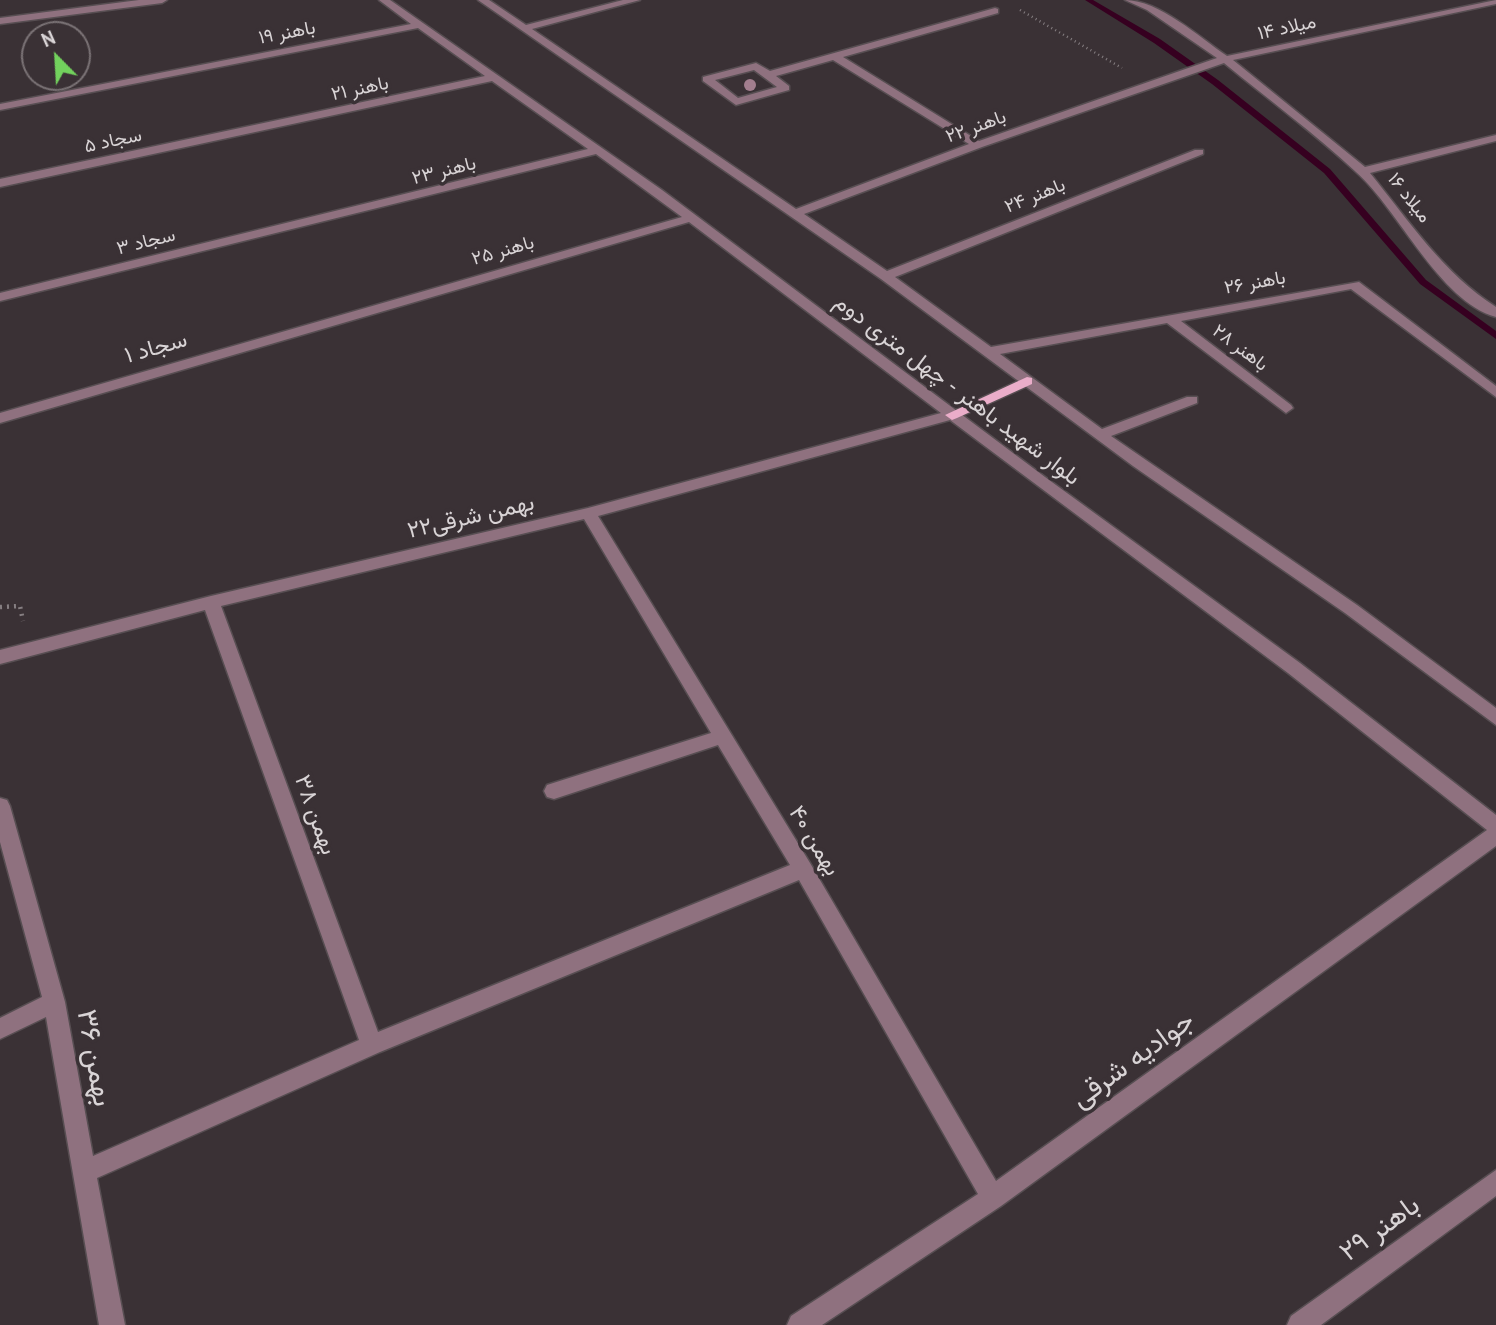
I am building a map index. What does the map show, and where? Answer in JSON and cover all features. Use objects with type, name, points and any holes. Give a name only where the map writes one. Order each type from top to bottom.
[{"type":"main road","points":[[952,415],[1027,381]]},
{"type":"street","points":[[0,21],[162,0]]},
{"type":"street","name":"بلوار شهید باهنر - چهل متری دوم","points":[[384,0],[691,218],[1294,668],[1496,826]]},
{"type":"street","name":"بلوار شهید باهنر - چهل متری دوم","points":[[483,0],[886,276],[1100,435],[1351,609],[1496,718]]},
{"type":"street","points":[[524,28],[635,0]]},
{"type":"street","points":[[1130,0],[1150,8],[1225,59],[1363,171]]},
{"type":"street","name":"میلاد ۱۴","points":[[1169,78],[1225,59],[1496,1]]},
{"type":"street","points":[[768,75],[995,11]]},
{"type":"street","name":"باهنر ۱۹","points":[[0,107],[419,24]]},
{"type":"street","points":[[832,55],[978,145]]},
{"type":"street","points":[[756,66],[768,75],[785,88],[736,102],[708,79],[756,66]]},
{"type":"street","name":"باهنر ۲۱","points":[[232,134],[495,77]]},
{"type":"street","name":"باهنر ۲۲","points":[[797,213],[978,145],[1169,78]]},
{"type":"street","name":"سجاد ۵","points":[[0,183],[232,134]]},
{"type":"street","name":"میلاد ۱۶","points":[[1496,138],[1363,171],[1426,251],[1465,293],[1496,313]]},
{"type":"street","name":"باهنر ۲۳","points":[[300,225],[595,151]]},
{"type":"street","name":"باهنر ۲۴","points":[[886,276],[1199,152]]},
{"type":"street","name":"باهنر ۲۵","points":[[326,322],[691,218]]},
{"type":"street","name":"سجاد ۳","points":[[0,297],[300,225]]},
{"type":"street","name":"باهنر ۲۶","points":[[987,352],[1354,285],[1496,393]]},
{"type":"street","name":"باهنر ۲۸","points":[[1170,319],[1286,408]]},
{"type":"street","name":"سجاد ۱","points":[[0,418],[326,322]]},
{"type":"street","points":[[1100,435],[1192,400]]},
{"type":"street","name":"۲۲بهمن شرقی","points":[[0,657],[211,602],[588,513],[952,415]]},
{"type":"street","name":"بهمن ۴۰","points":[[588,513],[803,869],[993,1198]]},
{"type":"street","name":"بهمن ۳۸","points":[[211,602],[372,1045]]},
{"type":"street","points":[[554,792],[721,737]]},
{"type":"street","name":"بهمن ۳۶","points":[[1,817],[54,1002],[112,1325]]},
{"type":"street","name":"جوادیه شرقی","points":[[800,1325],[993,1198],[1496,835]]},
{"type":"street","points":[[85,1171],[372,1045],[803,869]]},
{"type":"street","points":[[0,1029],[54,1002]]},
{"type":"street","name":"باهنر ۲۹","points":[[1300,1325],[1496,1182]]},
{"type":"path","points":[[995,11],[1023,10],[1150,84]]},
{"type":"waterway","points":[[1088,0],[1157,41],[1215,82],[1327,171],[1423,282],[1496,336]]}]
